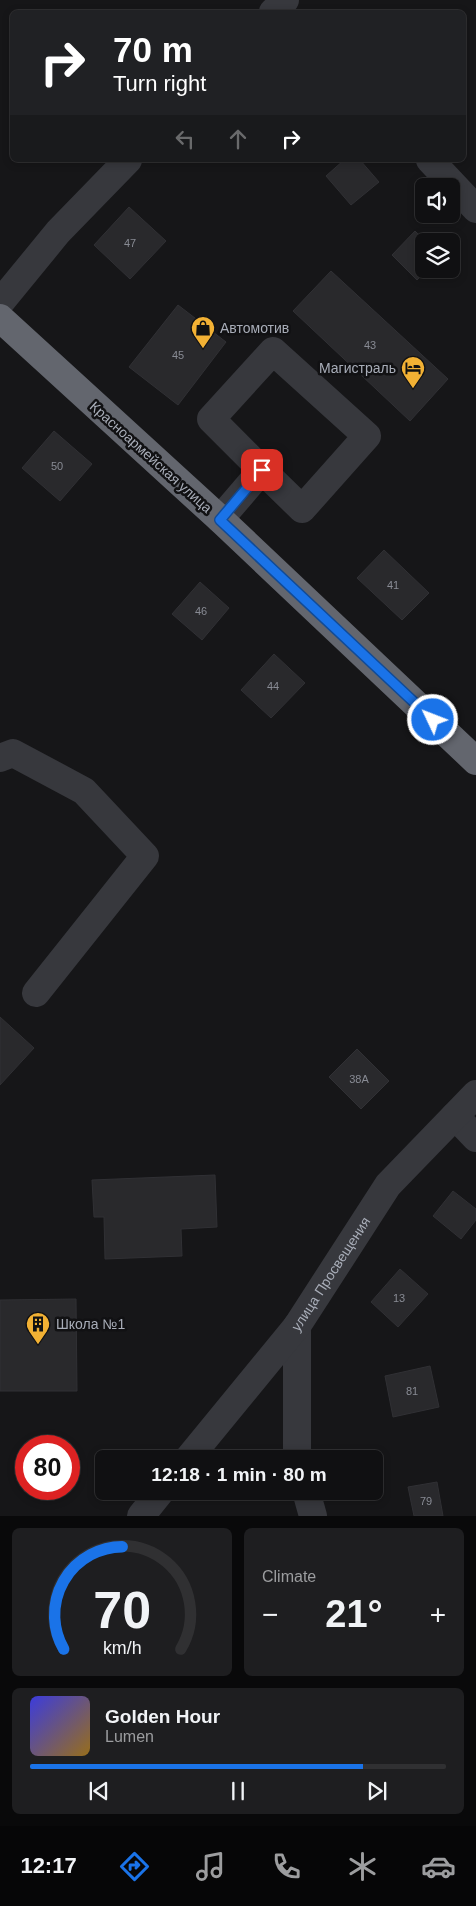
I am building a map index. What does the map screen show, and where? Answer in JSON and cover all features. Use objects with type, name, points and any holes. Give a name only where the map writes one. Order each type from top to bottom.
[{"type":"highway","name":"Красноармейская улица","points":[[0,318],[220,520],[476,760]]},
{"type":"street","points":[[0,303],[58,232],[126,162]]},
{"type":"street","points":[[432,162],[476,209]]},
{"type":"street","points":[[273,351],[367,436],[302,509],[262,470],[211,419],[273,351]]},
{"type":"street","points":[[220,520],[262,470]]},
{"type":"street","points":[[0,758],[13,753],[84,791],[146,856],[36,993]]},
{"type":"street","name":"улица Просвещения","points":[[195,1450],[296,1326],[388,1185],[476,1094]]},
{"type":"street","points":[[455,1116],[476,1138]]},
{"type":"street","points":[[296,1326],[297,1450]]},
{"type":"street","points":[[141,1516],[154,1500]]},
{"type":"street","points":[[309,1500],[313,1516]]},
{"type":"building","points":[[342,162],[362,162],[379,182],[351,205],[326,176]]},
{"type":"building","points":[[129,207],[166,241],[130,279],[94,245]]},
{"type":"building","points":[[415,231],[417,233],[415,233],[415,278],[392,255]]},
{"type":"building","name":"Магистраль","points":[[331,271],[448,379],[410,421],[293,311]]},
{"type":"building","points":[[178,305],[226,342],[178,405],[129,367]]},
{"type":"building","points":[[54,431],[92,464],[60,501],[22,468]]},
{"type":"building","points":[[384,550],[429,593],[402,620],[357,578]]},
{"type":"building","points":[[200,582],[229,608],[202,640],[172,614]]},
{"type":"building","points":[[274,654],[305,683],[271,718],[241,690]]},
{"type":"building","points":[[0,1017],[34,1048],[0,1085]]},
{"type":"building","points":[[357,1049],[389,1081],[361,1109],[329,1077]]},
{"type":"building","points":[[215,1175],[217,1227],[181,1229],[182,1256],[105,1259],[104,1217],[94,1217],[92,1180]]},
{"type":"building","points":[[453,1191],[476,1209],[476,1220],[461,1239],[433,1216]]},
{"type":"building","points":[[400,1269],[428,1294],[398,1327],[371,1302]]},
{"type":"building","name":"Школа №1","points":[[76,1299],[77,1391],[0,1391],[0,1300]]},
{"type":"building","points":[[430,1366],[439,1407],[393,1417],[385,1376]]},
{"type":"building","points":[[437,1482],[443,1516],[414,1516],[408,1487]]},
{"type":"place","name":"Автомотив","points":[[203,349]]},
{"type":"place","name":"Магистраль","points":[[413,389]]},
{"type":"place","name":"Школа №1","points":[[38,1345]]},
{"type":"route","points":[[262,470],[220,520],[433,720]]}]
